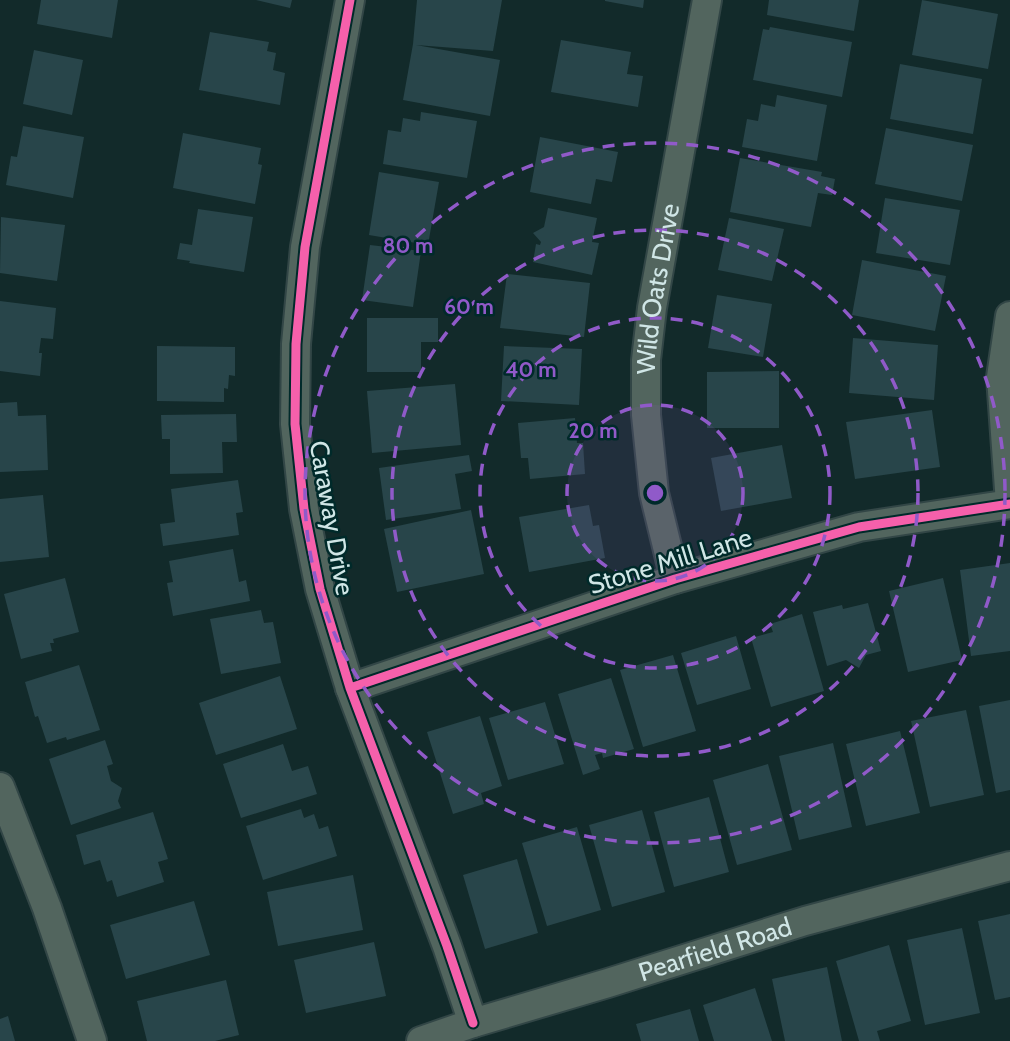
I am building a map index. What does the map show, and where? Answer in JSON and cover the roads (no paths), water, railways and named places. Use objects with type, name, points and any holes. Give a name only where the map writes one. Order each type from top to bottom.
[{"type":"street","name":"Caraway Drive","points":[[351,0],[304,247],[296,344],[295,411],[304,509],[320,589],[350,688],[447,946],[472,1023]]},
{"type":"street","name":"Wild Oats Drive","points":[[675,579],[654,493],[646,415],[646,360],[654,294],[707,0]]},
{"type":"street","points":[[1010,316],[1001,377],[1010,503]]},
{"type":"street","name":"Stone Mill Lane","points":[[350,688],[675,579],[859,527],[1010,503]]},
{"type":"street","points":[[0,787],[47,908],[92,1041]]},
{"type":"street","name":"Pearfield Road","points":[[421,1041],[805,921],[1010,866]]}]
